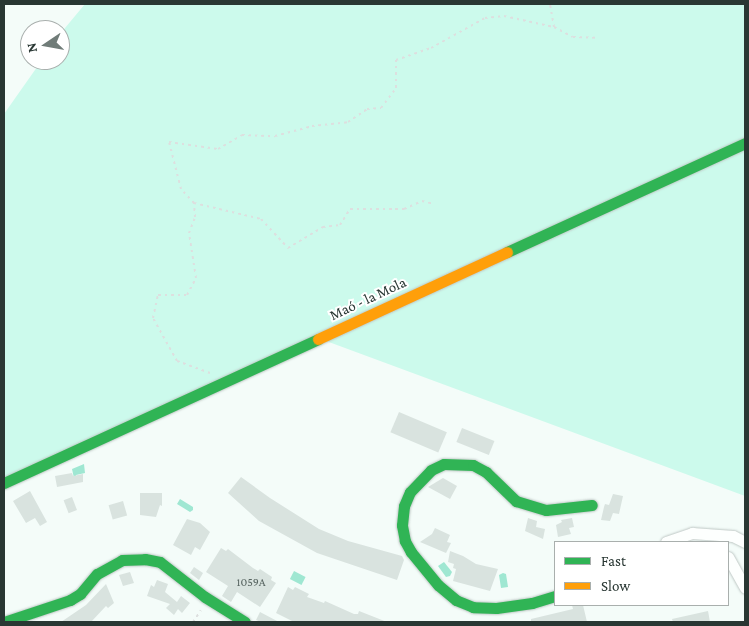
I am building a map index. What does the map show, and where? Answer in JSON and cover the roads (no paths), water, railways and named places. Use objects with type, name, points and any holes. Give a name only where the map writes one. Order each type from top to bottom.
[{"type":"street","name":"Maó - la Mola","points":[[4,482],[745,143]]},
{"type":"street","points":[[554,596],[532,603],[496,608],[473,607],[456,600],[438,585],[411,552],[405,541],[402,526],[404,506],[410,492],[431,470],[444,464],[473,465],[486,472],[516,501],[530,506],[546,510],[592,505]]},
{"type":"street","points":[[669,541],[692,533],[717,538],[733,536],[745,542]]},
{"type":"street","points":[[4,622],[70,600],[80,594],[97,574],[122,560],[145,559],[160,562],[205,598],[245,622]]},
{"type":"street","points":[[729,559],[745,588]]}]
